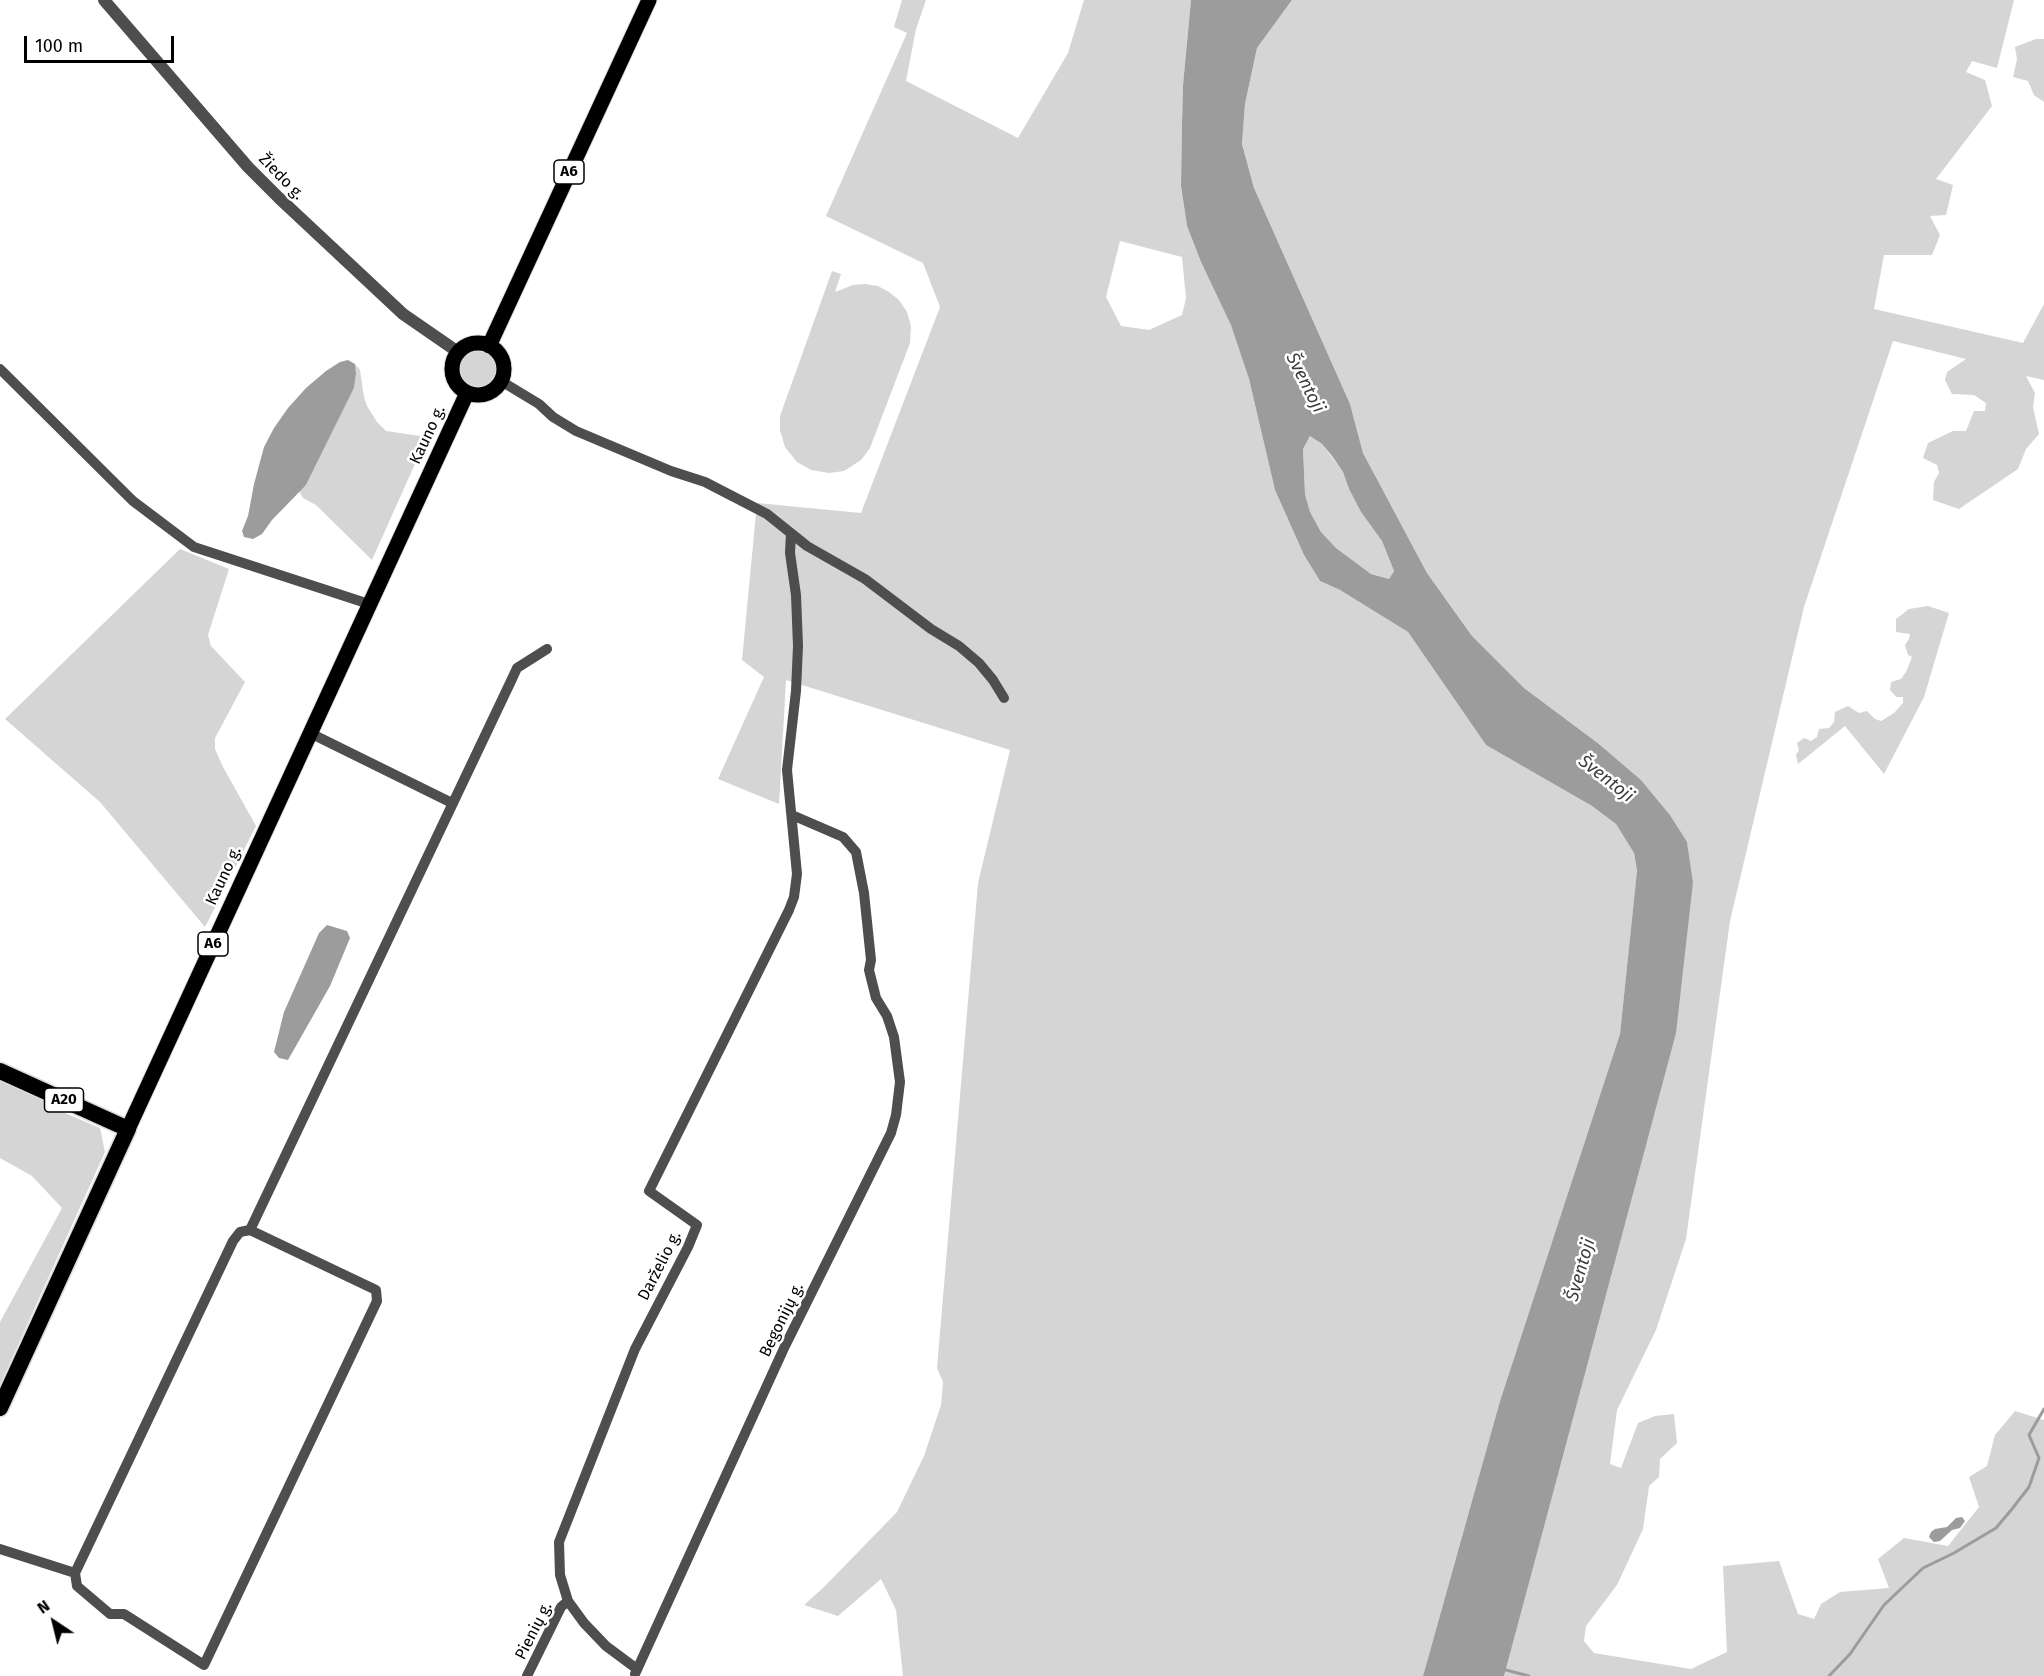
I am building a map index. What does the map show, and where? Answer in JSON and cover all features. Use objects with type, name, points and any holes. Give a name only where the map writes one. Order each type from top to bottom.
[{"type":"highway","name":"A20","points":[[0,1071],[128,1129]]},
{"type":"highway","name":"Kauno g.","points":[[0,1408],[128,1129]]},
{"type":"main road","name":"A6","points":[[489,345],[649,0]]},
{"type":"main road","points":[[472,344],[489,345],[502,358],[504,369],[501,381],[489,393],[478,395],[467,393],[458,386],[453,375],[453,363],[458,352],[472,344]]},
{"type":"main road","name":"Kauno g.","points":[[128,1129],[467,393]]},
{"type":"street","name":"Žiedo g.","points":[[104,0],[248,167],[279,198],[403,314],[458,352]]},
{"type":"street","points":[[0,369],[133,501],[194,548],[369,604]]},
{"type":"street","points":[[501,381],[539,404],[553,417],[576,431],[671,471],[705,482],[767,513],[807,546],[865,579],[931,629],[960,646],[979,663],[1004,698]]},
{"type":"street","points":[[791,533],[789,553],[796,595],[798,646],[796,691],[787,770],[792,815]]},
{"type":"street","points":[[250,1230],[517,668],[547,649]]},
{"type":"street","points":[[310,733],[452,803]]},
{"type":"street","name":"Begonijų g.","points":[[635,1673],[785,1346],[891,1133],[896,1115],[900,1082],[896,1048],[887,1016],[876,998],[869,970],[871,960],[864,893],[856,852],[843,837],[792,815]]},
{"type":"street","name":"Darželio g.","points":[[635,1673],[584,1623],[568,1602],[560,1575],[559,1542],[635,1349],[697,1225],[649,1191],[789,910],[797,874],[792,815]]},
{"type":"street","points":[[250,1230],[376,1290],[377,1301],[204,1665],[124,1614],[110,1614],[77,1586],[75,1573],[233,1241],[240,1232],[250,1230]]},
{"type":"street","points":[[0,1549],[75,1573]]},
{"type":"street","name":"Pienių g.","points":[[527,1676],[561,1607],[568,1602]]},
{"type":"shaded area","points":[[902,0],[926,0],[916,29],[906,81],[1018,138],[1068,53],[1084,0],[1191,0],[1182,122],[1181,186],[1187,226],[1201,262],[1231,324],[1249,379],[1275,490],[1304,555],[1320,581],[1340,590],[1408,632],[1486,745],[1592,806],[1616,824],[1634,853],[1637,872],[1620,1034],[1500,1401],[1423,1676],[903,1676],[896,1610],[881,1579],[838,1616],[804,1605],[897,1512],[924,1456],[941,1405],[943,1382],[937,1368],[978,883],[1010,750],[786,680],[779,804],[718,779],[764,677],[742,660],[757,503],[861,513],[940,307],[923,263],[826,216],[907,33],[894,27]],"holes":[[[1120,241],[1182,257],[1186,298],[1182,315],[1149,330],[1121,326],[1106,297]]]},
{"type":"shaded area","points":[[1292,0],[2014,0],[1997,68],[1972,61],[1966,72],[1985,80],[1992,106],[1936,179],[1953,185],[1946,215],[1930,216],[1940,235],[1932,255],[1884,255],[1874,309],[2023,343],[2044,304],[2044,380],[2026,376],[2035,393],[2033,407],[2039,434],[2026,449],[2018,469],[1959,509],[1933,500],[1934,482],[1939,473],[1937,465],[1923,458],[1928,443],[1953,431],[1966,431],[1974,411],[1985,411],[1986,403],[1974,395],[1952,394],[1945,380],[1947,372],[1966,359],[1893,341],[1804,607],[1730,921],[1686,1239],[1656,1330],[1617,1410],[1610,1464],[1621,1468],[1638,1423],[1655,1416],[1674,1414],[1677,1443],[1660,1459],[1659,1477],[1649,1486],[1643,1529],[1617,1585],[1586,1626],[1584,1641],[1594,1653],[1691,1669],[1727,1652],[1723,1566],[1779,1561],[1798,1614],[1814,1619],[1821,1604],[1840,1592],[1889,1588],[1878,1559],[1904,1538],[1948,1546],[1979,1507],[1969,1477],[1987,1466],[1995,1435],[2015,1411],[2044,1420],[2044,1676],[1504,1676],[1548,1506],[1693,882],[1687,843],[1670,815],[1641,780],[1599,744],[1524,688],[1472,636],[1427,573],[1363,453],[1350,404],[1254,188],[1242,144],[1245,104],[1257,48]]},
{"type":"shaded area","points":[[2036,39],[2044,39],[2044,102],[2034,95],[2028,81],[2013,77],[2017,59],[2015,47]]},
{"type":"shaded area","points":[[832,271],[841,274],[835,292],[853,285],[878,286],[899,300],[907,312],[911,326],[910,343],[870,448],[861,460],[844,471],[829,473],[811,470],[797,462],[785,447],[780,430],[780,416]]},
{"type":"shaded area","points":[[478,349],[491,355],[497,368],[491,381],[478,387],[465,381],[459,368],[465,355]]},
{"type":"shaded area","points":[[355,364],[360,370],[367,406],[377,422],[386,431],[427,437],[372,560],[316,505],[303,498],[299,491],[306,485],[354,388]]},
{"type":"shaded area","points":[[1310,436],[1322,444],[1343,472],[1361,512],[1382,541],[1394,571],[1389,579],[1371,574],[1336,548],[1321,532],[1310,512],[1305,494],[1303,449]]},
{"type":"shaded area","points":[[180,549],[229,569],[208,635],[211,646],[245,682],[215,738],[215,749],[256,826],[205,927],[100,802],[5,719]]},
{"type":"shaded area","points":[[1928,606],[1949,613],[1924,697],[1884,774],[1845,726],[1798,764],[1797,743],[1804,738],[1811,741],[1817,737],[1819,729],[1829,728],[1834,722],[1835,712],[1848,706],[1859,713],[1867,711],[1875,719],[1881,721],[1894,713],[1903,703],[1903,697],[1896,697],[1890,690],[1891,682],[1901,679],[1912,657],[1908,655],[1905,645],[1910,634],[1896,632],[1896,619],[1909,609]]},
{"type":"shaded area","points":[[0,1078],[32,1092],[51,1107],[100,1128],[105,1152],[0,1385],[0,1322],[62,1208],[32,1176],[0,1158]]},
{"type":"water","name":"Šventoji","points":[[1191,0],[1292,0],[1257,48],[1245,104],[1242,144],[1254,188],[1350,404],[1363,453],[1427,573],[1472,636],[1524,688],[1599,744],[1641,780],[1670,815],[1687,842],[1693,882],[1676,1033],[1504,1676],[1423,1676],[1500,1401],[1620,1034],[1637,871],[1634,853],[1616,824],[1592,806],[1486,745],[1408,632],[1340,590],[1320,581],[1304,555],[1275,490],[1249,379],[1231,325],[1201,262],[1187,226],[1181,186],[1183,85]],"holes":[[[1310,436],[1322,444],[1343,472],[1361,512],[1382,541],[1394,571],[1389,579],[1371,574],[1336,548],[1321,532],[1310,512],[1305,494],[1303,449]]]},
{"type":"water","points":[[348,360],[355,364],[354,388],[306,485],[272,520],[262,534],[253,539],[244,537],[242,531],[248,516],[264,447],[274,428],[306,388],[326,371]]},
{"type":"water","points":[[327,925],[347,931],[350,938],[330,986],[288,1060],[279,1058],[274,1052],[284,1012],[319,933]]},
{"type":"water","points":[[1962,1517],[1965,1521],[1960,1528],[1952,1530],[1940,1541],[1934,1542],[1929,1537],[1935,1529],[1947,1527],[1956,1518]]},
{"type":"waterway","points":[[1829,1676],[1850,1654],[1884,1605],[1923,1568],[1996,1528],[2012,1509],[2029,1487],[2039,1458],[2029,1435],[2044,1409]]},
{"type":"waterway","points":[[1502,1669],[1529,1676]]}]
